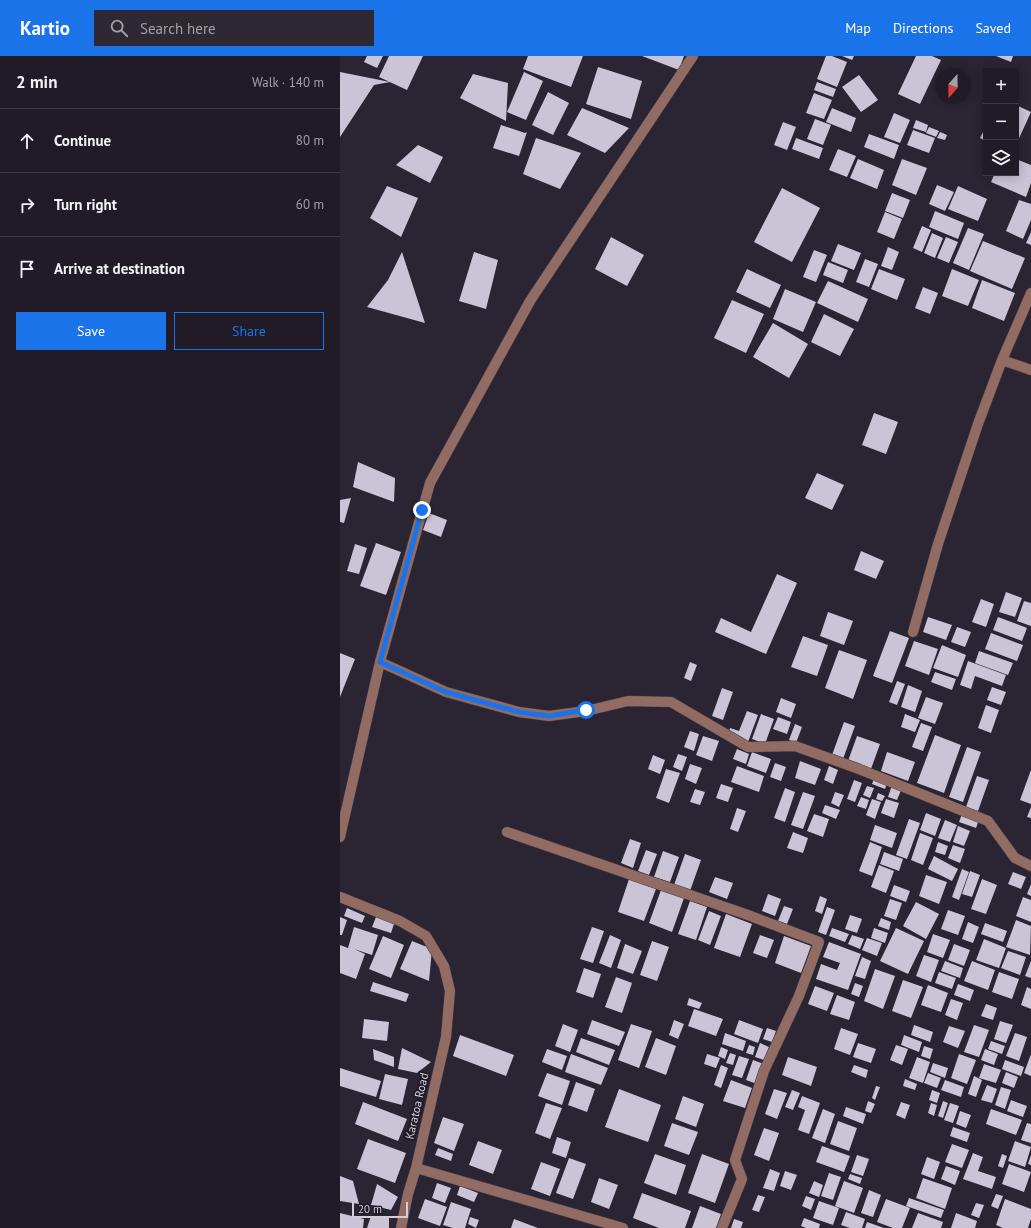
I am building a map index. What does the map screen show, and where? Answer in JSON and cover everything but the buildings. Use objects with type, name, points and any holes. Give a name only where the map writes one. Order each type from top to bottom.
[{"type":"street","points":[[340,837],[380,662],[430,483],[530,301],[693,56]]},
{"type":"street","points":[[913,632],[938,544],[978,424],[1002,360],[1031,293]]},
{"type":"street","points":[[1002,360],[1031,370]]},
{"type":"street","points":[[380,662],[446,692],[519,712],[549,716],[628,701],[671,702],[748,746],[795,746],[859,769],[988,821],[1016,858],[1031,866]]},
{"type":"street","points":[[507,832],[748,915],[819,942],[800,996],[764,1071],[735,1160],[742,1178],[722,1228]]},
{"type":"street","name":"Karatoa Road","points":[[340,897],[400,921],[426,936],[444,966],[450,991],[446,1037],[401,1228]]},
{"type":"street","points":[[416,1168],[623,1228]]},
{"type":"route","points":[[422,510],[380,662],[446,692],[519,712],[549,716],[586,710]]}]
